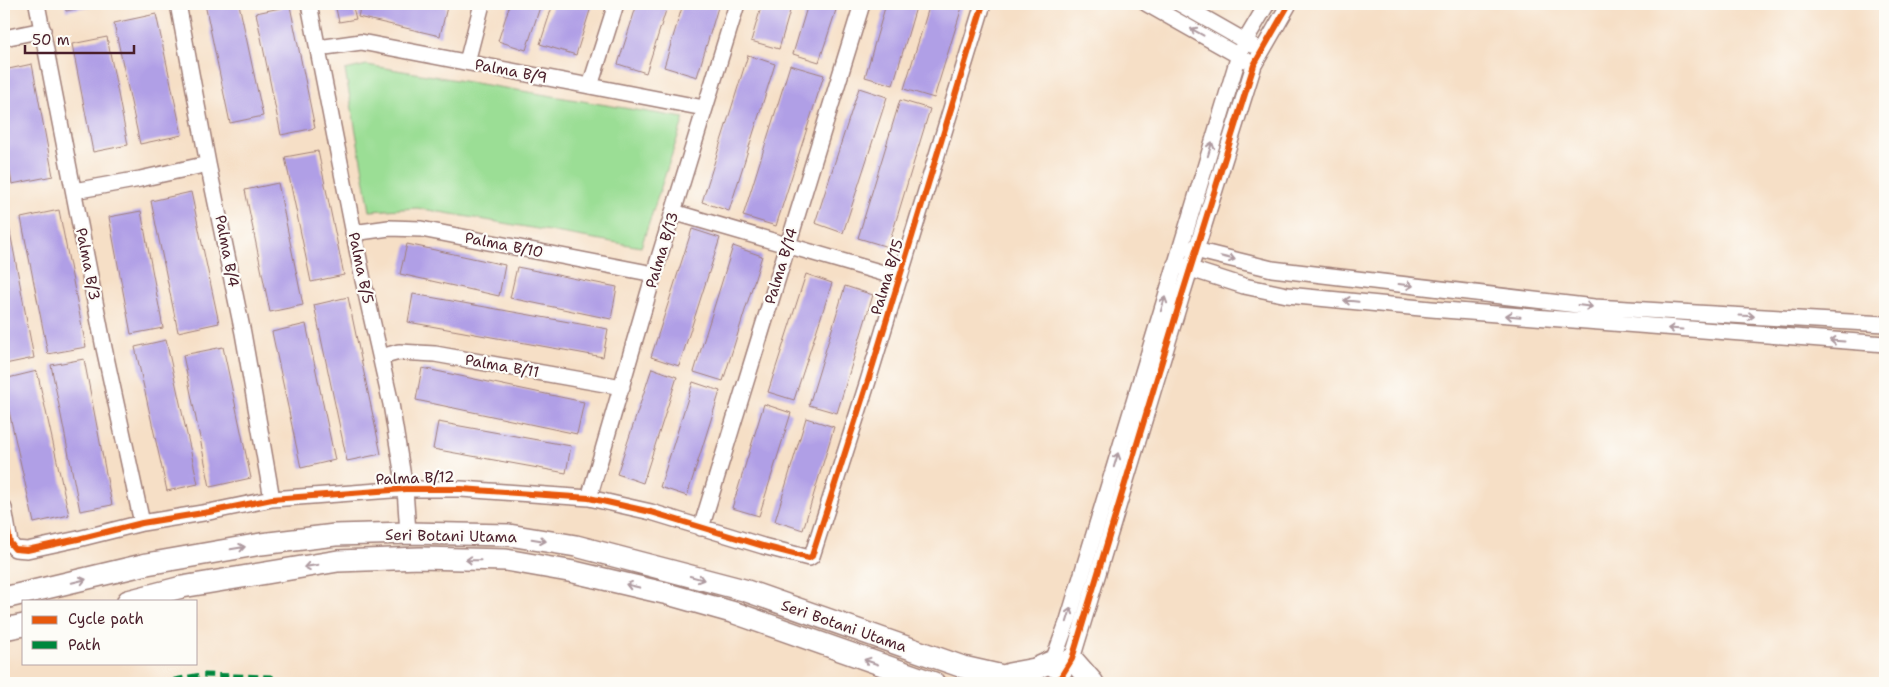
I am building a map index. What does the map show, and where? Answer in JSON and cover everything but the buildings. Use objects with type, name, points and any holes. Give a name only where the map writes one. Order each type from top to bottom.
[{"type":"main road","name":"Seri Botani Utama","points":[[4,598],[147,564],[261,544],[335,535],[509,535],[576,546],[744,590],[964,667],[1034,683]]},
{"type":"main road","name":"Seri Botani Utama","points":[[132,600],[182,588],[338,561],[420,558],[506,560],[574,572],[664,593],[735,613],[934,683]]},
{"type":"main road","points":[[4,583],[32,592]]},
{"type":"main road","points":[[4,617],[22,615]]},
{"type":"main road","points":[[4,629],[22,625]]},
{"type":"main road","points":[[999,675],[1034,669],[1063,660],[1093,683]]},
{"type":"street","name":"Palma B/3","points":[[38,4],[104,348],[142,523]]},
{"type":"street","name":"Palma B/4","points":[[178,4],[208,164],[244,333],[272,499]]},
{"type":"street","name":"Palma B/5","points":[[309,4],[353,233],[391,404],[405,489],[408,534]]},
{"type":"street","points":[[467,62],[482,4]]},
{"type":"street","points":[[590,86],[616,4]]},
{"type":"street","name":"Palma B/13","points":[[589,498],[654,274],[737,4]]},
{"type":"street","name":"Palma B/14","points":[[701,528],[862,4]]},
{"type":"street","name":"Palma B/15","points":[[812,556],[900,278],[983,4]]},
{"type":"street","points":[[1148,4],[1239,55],[1258,58]]},
{"type":"street","points":[[1180,4],[1246,41],[1258,58]]},
{"type":"street","points":[[1063,660],[1068,620],[1239,55],[1267,4]]},
{"type":"street","points":[[1055,683],[1258,58],[1289,4]]},
{"type":"street","points":[[1221,27],[1237,27],[1256,23]]},
{"type":"street","points":[[4,38],[43,30]]},
{"type":"street","name":"Palma B/9","points":[[318,48],[361,42],[704,108]]},
{"type":"street","points":[[1216,42],[1226,59],[1230,85]]},
{"type":"street","points":[[74,191],[208,164]]},
{"type":"street","points":[[673,212],[900,278]]},
{"type":"street","name":"Palma B/10","points":[[353,233],[389,228],[420,229],[654,274]]},
{"type":"street","points":[[1181,246],[1272,269],[1594,307],[1885,324]]},
{"type":"street","points":[[1175,264],[1244,286],[1287,294],[1431,310],[1885,344]]},
{"type":"street","name":"Palma B/11","points":[[381,357],[399,352],[435,354],[622,387]]},
{"type":"street","name":"Palma B/12","points":[[4,508],[10,543],[15,549],[27,550],[142,523],[272,499],[405,489],[461,489],[589,498],[652,512],[701,528],[805,557],[809,558],[812,556]]},
{"type":"green space","points":[[367,65],[684,118],[641,247],[417,208],[370,211],[345,70]]},
{"type":"marked path","points":[[159,683],[200,675],[271,677],[284,683]]},
{"type":"cycle path","points":[[4,508],[10,543],[15,549],[27,550],[142,523],[272,499],[405,489],[461,489],[589,498],[651,512],[809,558],[812,556],[868,381],[983,4]]},
{"type":"cycle path","points":[[1057,683],[1072,659],[1254,65],[1289,4]]}]
